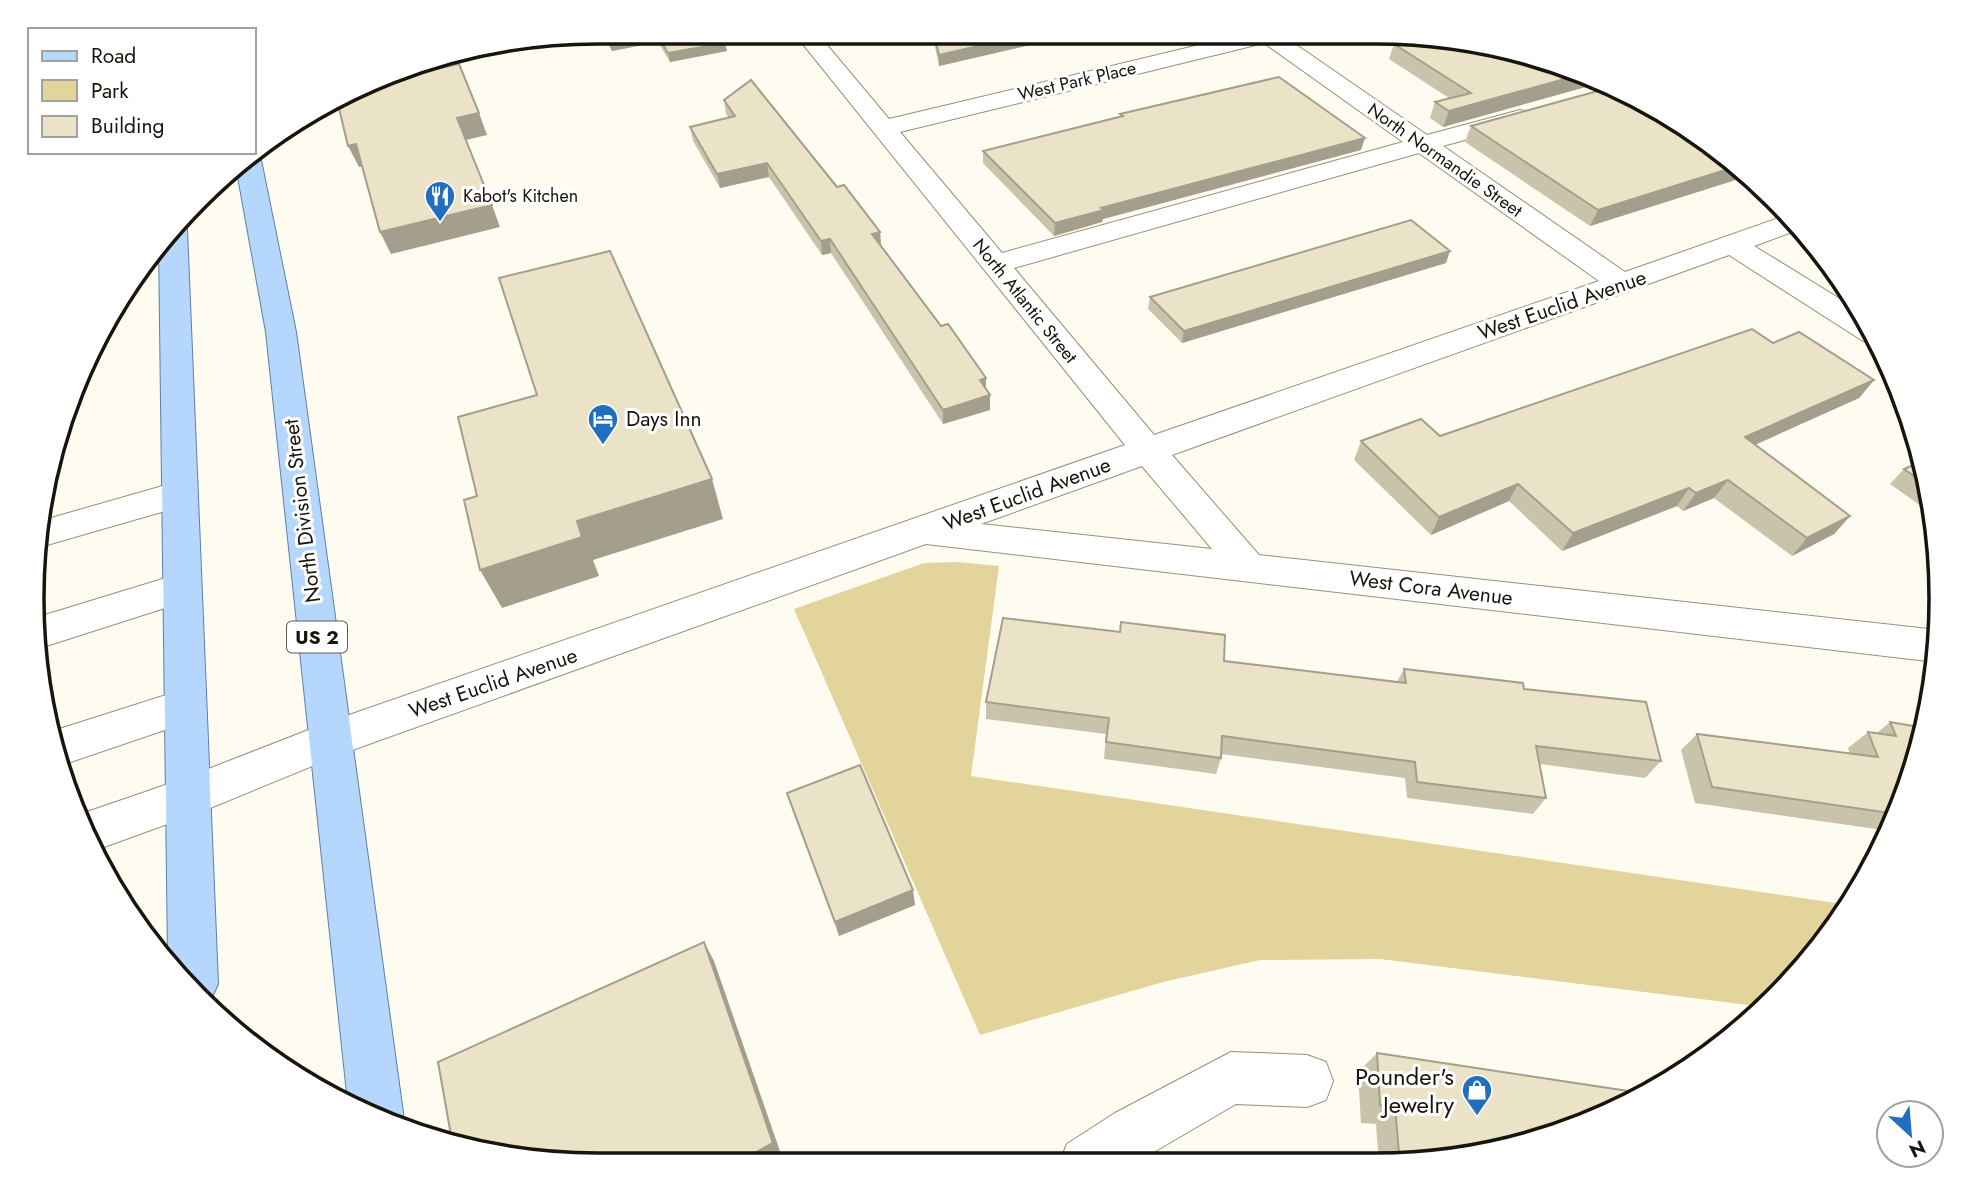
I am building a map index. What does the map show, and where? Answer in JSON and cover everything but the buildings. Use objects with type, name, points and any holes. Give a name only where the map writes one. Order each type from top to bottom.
[{"type":"main road","name":"North Division Street","points":[[249,168],[281,332],[375,1106]]},
{"type":"main road","points":[[173,242],[193,977]]},
{"type":"street","name":"North Atlantic Street","points":[[814,44],[1148,450],[1248,567]]},
{"type":"street","name":"West Park Place","points":[[884,128],[1236,44]]},
{"type":"street","name":"North Normandie Street","points":[[1280,44],[1623,284]]},
{"type":"street","points":[[996,264],[1539,111]]},
{"type":"street","name":"West Euclid Avenue","points":[[94,829],[187,797],[329,740],[1785,225]]},
{"type":"street","points":[[1731,244],[1856,323]]},
{"type":"street","points":[[47,532],[180,495]]},
{"type":"street","name":"West Cora Avenue","points":[[923,531],[1927,645]]},
{"type":"street","points":[[45,631],[182,588]]},
{"type":"street","points":[[64,746],[186,706]]},
{"type":"street","points":[[1101,1153],[1231,1078],[1307,1081]]},
{"type":"green space","points":[[956,562],[999,566],[971,776],[1838,903],[1792,964],[1752,1005],[1380,959],[1260,960],[1163,982],[980,1035],[794,609],[924,563]]},
{"type":"place","name":"Kabot's Kitchen","points":[[440,223]]},
{"type":"place","name":"Days Inn","points":[[603,446]]},
{"type":"place","name":"Pounder's Jewelry","points":[[1477,1117]]}]
